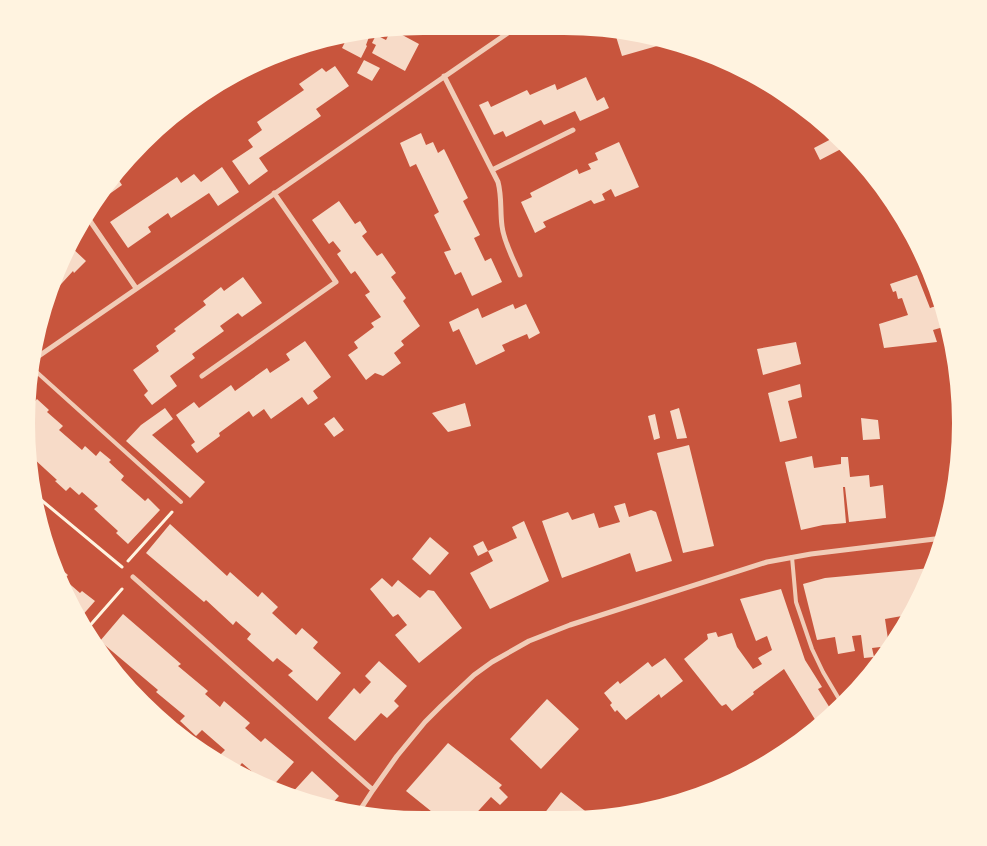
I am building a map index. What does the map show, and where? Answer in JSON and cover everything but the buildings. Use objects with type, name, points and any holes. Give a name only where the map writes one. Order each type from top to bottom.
[{"type":"street","points":[[41,355],[505,35]]},
{"type":"street","points":[[444,76],[492,170],[500,192],[502,227],[520,275]]},
{"type":"street","points":[[492,170],[573,130]]},
{"type":"street","points":[[202,376],[336,282],[274,193]]},
{"type":"street","points":[[91,222],[136,288]]},
{"type":"street","points":[[362,806],[411,738],[441,706],[474,675],[508,652],[529,641],[570,625],[744,568],[792,557],[934,539]]},
{"type":"street","points":[[134,577],[373,790]]},
{"type":"lane","points":[[38,373],[182,502]]},
{"type":"lane","points":[[792,557],[796,602],[812,649],[838,697]]},
{"type":"path","points":[[43,501],[134,577],[91,624]]},
{"type":"path","points":[[122,567],[182,502]]}]
